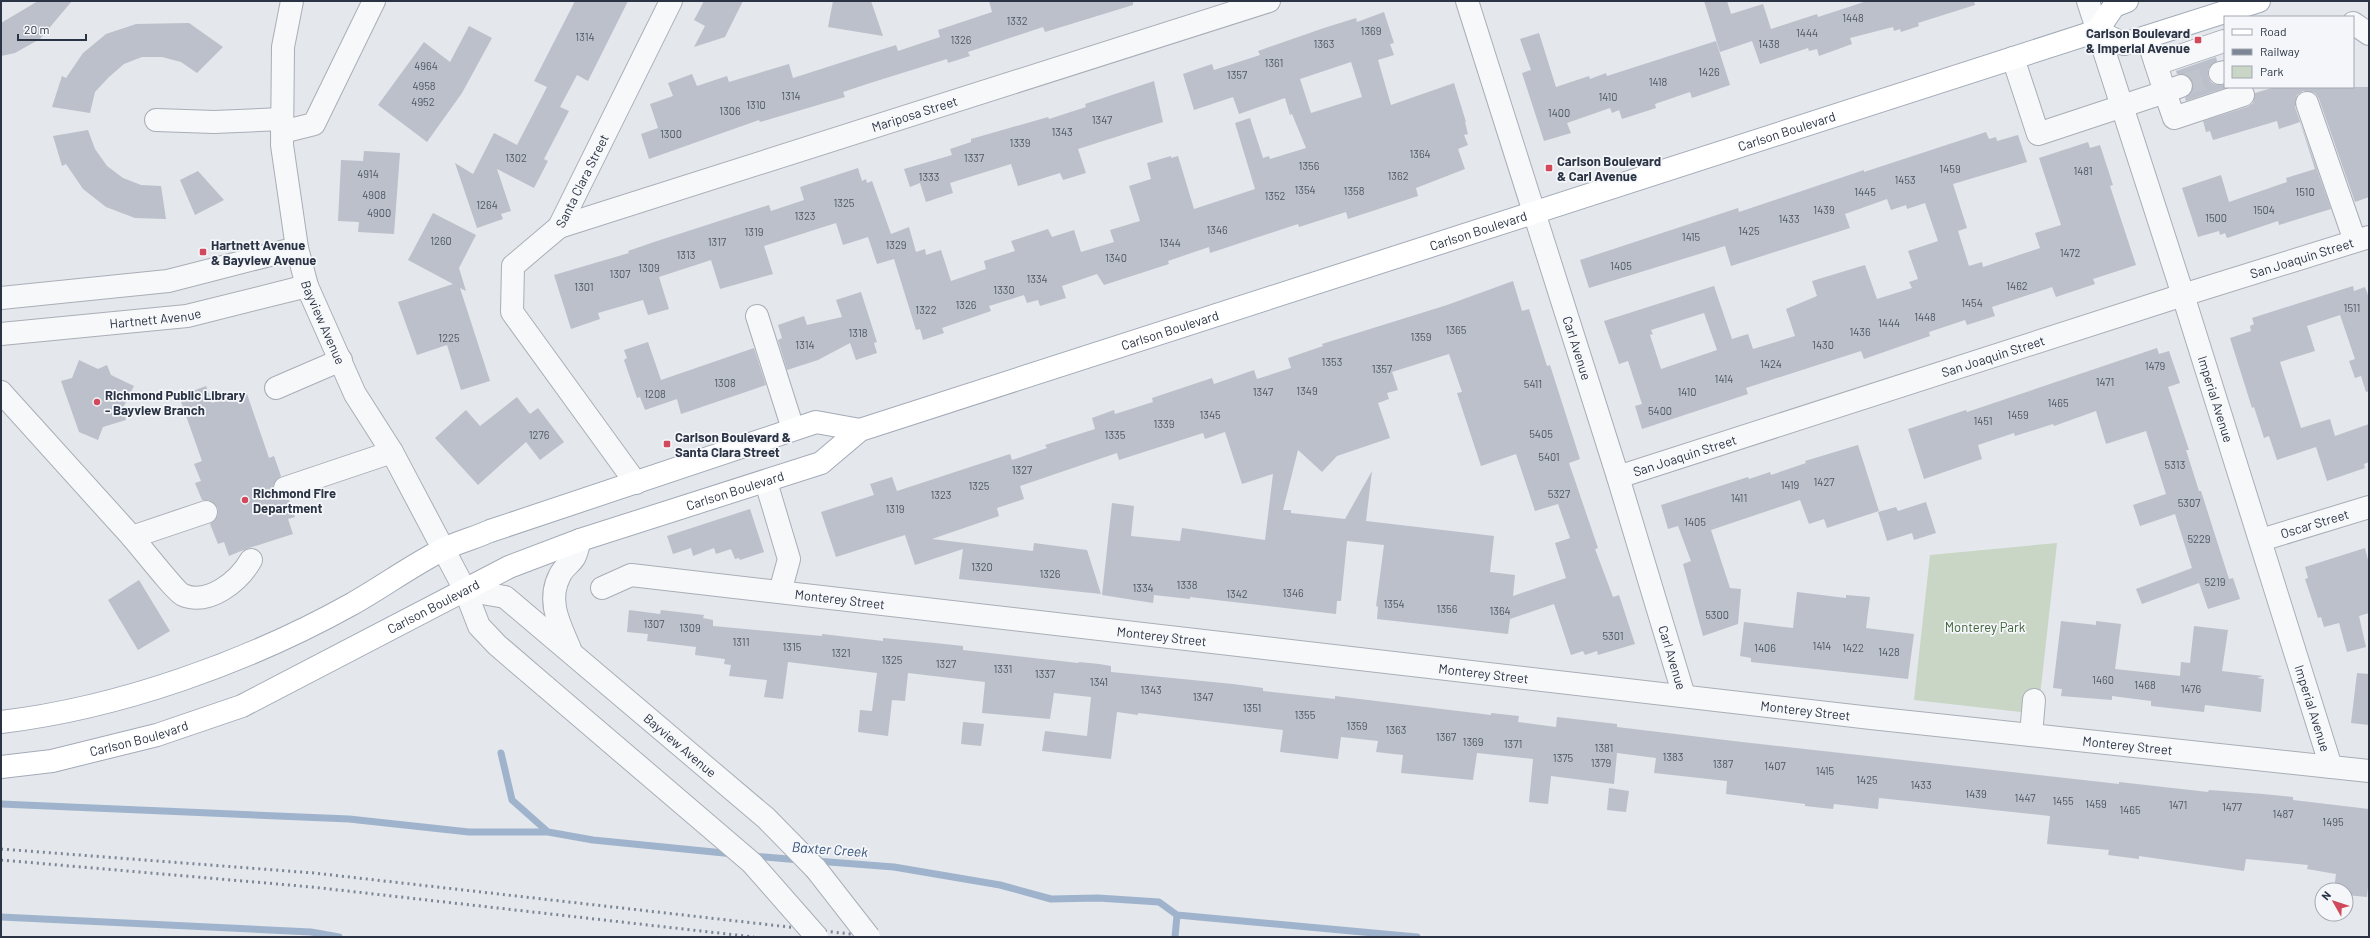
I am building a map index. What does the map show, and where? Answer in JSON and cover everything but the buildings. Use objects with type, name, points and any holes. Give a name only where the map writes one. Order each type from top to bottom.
[{"type":"main road","points":[[2127,1],[2114,6],[2097,31],[2124,44],[2214,16],[2248,8]]},
{"type":"main road","name":"Carlson Boulevard","points":[[1,766],[52,761],[157,735],[242,706],[509,567],[580,540],[766,482],[821,463],[860,430],[2097,31]]},
{"type":"main road","name":"Carlson Boulevard","points":[[1,722],[47,716],[156,688],[262,648],[351,605],[443,550],[490,531],[816,422],[860,430]]},
{"type":"street","name":"Bayview Avenue","points":[[292,1],[283,47],[282,145],[297,248],[307,286],[355,394],[392,452],[465,590],[479,626],[497,646],[752,863],[817,937]]},
{"type":"street","points":[[156,120],[282,125],[314,124],[374,1]]},
{"type":"street","name":"Santa Clara Street","points":[[636,483],[512,312],[513,266],[560,227],[671,1]]},
{"type":"street","name":"Mariposa Street","points":[[560,227],[1269,1]]},
{"type":"street","name":"Carl Avenue","points":[[1467,1],[1618,477],[1684,696]]},
{"type":"street","name":"Imperial Avenue","points":[[2088,1],[2183,294],[2331,767]]},
{"type":"street","points":[[2156,64],[2224,42],[2214,16]]},
{"type":"street","points":[[2354,24],[2369,34]]},
{"type":"street","points":[[2147,37],[2156,64],[2173,89],[2174,118],[2243,95],[2240,88]]},
{"type":"street","points":[[2012,58],[2038,134],[2173,89]]},
{"type":"street","points":[[2307,103],[2362,239]]},
{"type":"street","name":"San Joaquin Street","points":[[1618,477],[2183,294],[2362,239]]},
{"type":"street","points":[[1,298],[168,281],[297,248]]},
{"type":"street","name":"Hartnett Avenue","points":[[1,334],[188,316],[307,286]]},
{"type":"street","points":[[757,316],[794,429]]},
{"type":"street","points":[[276,388],[341,360]]},
{"type":"street","points":[[1,392],[182,595],[194,597],[210,595],[226,588],[239,578],[251,560]]},
{"type":"street","points":[[285,488],[392,452]]},
{"type":"street","points":[[766,482],[789,559],[780,592]]},
{"type":"street","name":"Oscar Street","points":[[2261,540],[2369,507]]},
{"type":"street","points":[[132,538],[206,512]]},
{"type":"street","points":[[572,654],[554,611],[554,594],[557,581],[566,566],[573,559],[580,540]]},
{"type":"street","name":"Monterey Street","points":[[602,588],[631,575],[1684,696],[2369,771]]},
{"type":"street","name":"Bayview Avenue","points":[[465,590],[505,598],[766,818],[832,887],[869,937]]},
{"type":"street","points":[[2031,735],[2034,700]]},
{"type":"green space","name":"Monterey Park","points":[[2057,543],[2038,714],[1914,700],[1930,555]]},
{"type":"waterway","name":"Baxter Creek","points":[[501,753],[512,800],[548,832],[593,840],[734,854]]},
{"type":"waterway","points":[[1,804],[349,819],[469,832],[548,832]]},
{"type":"waterway","name":"Baxter Creek","points":[[752,856],[800,860]]},
{"type":"waterway","name":"Baxter Creek","points":[[816,861],[894,867],[1000,885],[1051,899],[1098,898],[1159,902],[1177,915],[1175,937]]},
{"type":"waterway","points":[[1177,915],[1417,937]]},
{"type":"waterway","points":[[1,917],[311,932],[339,937]]},
{"type":"tunnel","points":[[2181,86],[2220,73]]},
{"type":"railway","points":[[1,849],[314,873],[877,937]]},
{"type":"railway","points":[[1,860],[312,887],[754,937]]},
{"type":"place","name":"Carlson Boulevard & Imperial Avenue","points":[[2198,40]]},
{"type":"place","name":"Carlson Boulevard & Carl Avenue","points":[[1549,168]]},
{"type":"place","name":"Hartnett Avenue & Bayview Avenue","points":[[203,252]]},
{"type":"place","name":"Richmond Public Library - Bayview Branch","points":[[97,402]]},
{"type":"place","name":"Carlson Boulevard & Santa Clara Street","points":[[667,444]]},
{"type":"place","name":"Richmond Fire Department","points":[[245,500]]}]
